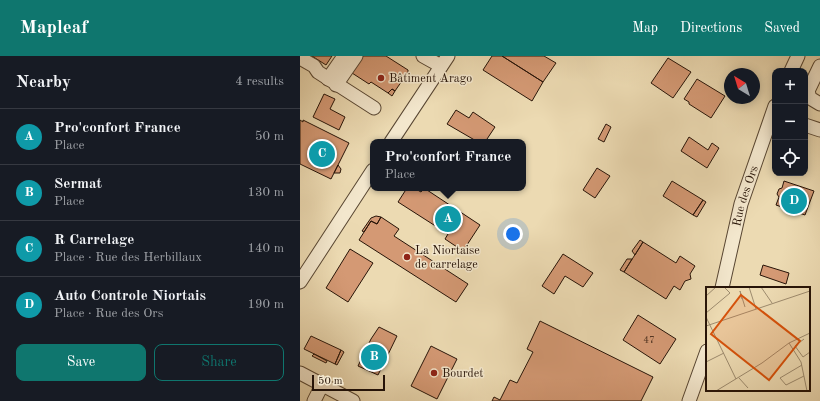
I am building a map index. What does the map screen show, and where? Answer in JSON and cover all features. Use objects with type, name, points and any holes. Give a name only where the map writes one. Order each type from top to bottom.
[{"type":"street","points":[[327,79],[344,56]]},
{"type":"street","points":[[327,79],[356,56]]},
{"type":"street","points":[[393,139],[444,61],[422,56]]},
{"type":"street","points":[[792,68],[798,56]]},
{"type":"street","points":[[300,58],[314,66],[327,79]]},
{"type":"street","points":[[820,66],[808,90],[810,98],[820,104]]},
{"type":"street","points":[[300,68],[309,73],[327,79],[374,108]]},
{"type":"street","name":"Rue des Ors","points":[[722,287],[740,204],[772,116]]},
{"type":"street","points":[[808,126],[820,130]]},
{"type":"street","points":[[300,282],[370,175]]},
{"type":"street","points":[[689,401],[706,354]]},
{"type":"street","points":[[300,373],[353,401]]},
{"type":"street","points":[[314,401],[322,385]]},
{"type":"building","points":[[312,56],[332,56],[326,65]]},
{"type":"building","name":"Bâtiment Arago","points":[[363,56],[386,56],[408,70],[408,72],[395,91],[392,89],[388,93],[371,82],[369,84],[352,73]]},
{"type":"building","points":[[492,56],[502,56],[543,82],[532,101],[483,70]]},
{"type":"building","points":[[502,56],[544,56],[556,63],[543,82]]},
{"type":"building","points":[[668,58],[691,72],[673,98],[651,83]]},
{"type":"building","points":[[697,79],[724,95],[711,118],[689,104],[689,102],[684,99]]},
{"type":"building","points":[[392,89],[395,91],[392,96],[388,93]]},
{"type":"building","points":[[324,94],[335,99],[330,109],[345,117],[339,130],[313,117]]},
{"type":"building","points":[[456,110],[469,118],[473,112],[495,127],[487,139],[473,139],[447,124]]},
{"type":"building","points":[[300,120],[303,122],[303,120],[349,143],[331,179],[300,164]]},
{"type":"building","points":[[606,124],[611,127],[604,142],[598,139]]},
{"type":"building","points":[[689,137],[708,150],[712,143],[719,148],[707,168],[681,151]]},
{"type":"building","points":[[338,165],[341,169],[340,173],[334,173]]},
{"type":"building","points":[[597,168],[610,176],[595,198],[583,190]]},
{"type":"building","points":[[672,181],[703,200],[693,215],[663,196]]},
{"type":"building","points":[[784,181],[814,191],[805,215],[776,205],[779,197],[777,194],[779,189],[782,188]]},
{"type":"building","points":[[405,191],[429,191],[480,225],[463,251],[445,239],[448,234],[398,202]]},
{"type":"building","points":[[703,200],[706,202],[697,217],[693,215]]},
{"type":"building","points":[[376,216],[381,217],[377,224],[371,221],[364,232],[362,231],[371,218]]},
{"type":"building","name":"La Niortaise de carrelage","points":[[381,217],[399,229],[394,236],[468,284],[456,302],[359,240],[371,221],[377,224]]},
{"type":"building","points":[[640,240],[643,242],[635,255],[632,251]]},
{"type":"building","points":[[643,242],[676,263],[680,256],[695,266],[690,274],[691,279],[685,281],[680,290],[674,286],[666,299],[624,272]]},
{"type":"building","points":[[350,249],[373,263],[348,302],[326,288]]},
{"type":"building","points":[[563,254],[593,273],[583,287],[565,276],[554,294],[542,286]]},
{"type":"building","points":[[627,259],[632,259],[624,272],[620,270]]},
{"type":"building","points":[[763,265],[789,273],[786,284],[760,275]]},
{"type":"building","points":[[638,315],[676,339],[660,364],[623,340]]},
{"type":"building","points":[[540,321],[653,377],[641,401],[492,401],[494,397],[500,400],[510,380],[517,383],[533,352],[527,349]]},
{"type":"building","points":[[379,327],[397,336],[378,375],[358,366],[371,339]]},
{"type":"building","points":[[311,336],[341,350],[335,364],[304,349]]},
{"type":"building","name":"Bourdet","points":[[431,346],[457,359],[437,399],[411,386]]},
{"type":"building","points":[[341,350],[344,352],[337,365],[335,364]]},
{"type":"building","points":[[314,354],[327,361],[326,363],[312,356]]},
{"type":"place","name":"Bâtiment Arago","points":[[381,78]]},
{"type":"place","name":"R Carrelage","points":[[322,154]]},
{"type":"place","name":"Auto Controle Niortais","points":[[794,201]]},
{"type":"place","name":"Pro'confort France","points":[[448,219]]},
{"type":"place","name":"La Niortaise de carrelage","points":[[407,257]]},
{"type":"place","name":"Sermat","points":[[374,357]]},
{"type":"place","name":"Bourdet","points":[[434,373]]}]
